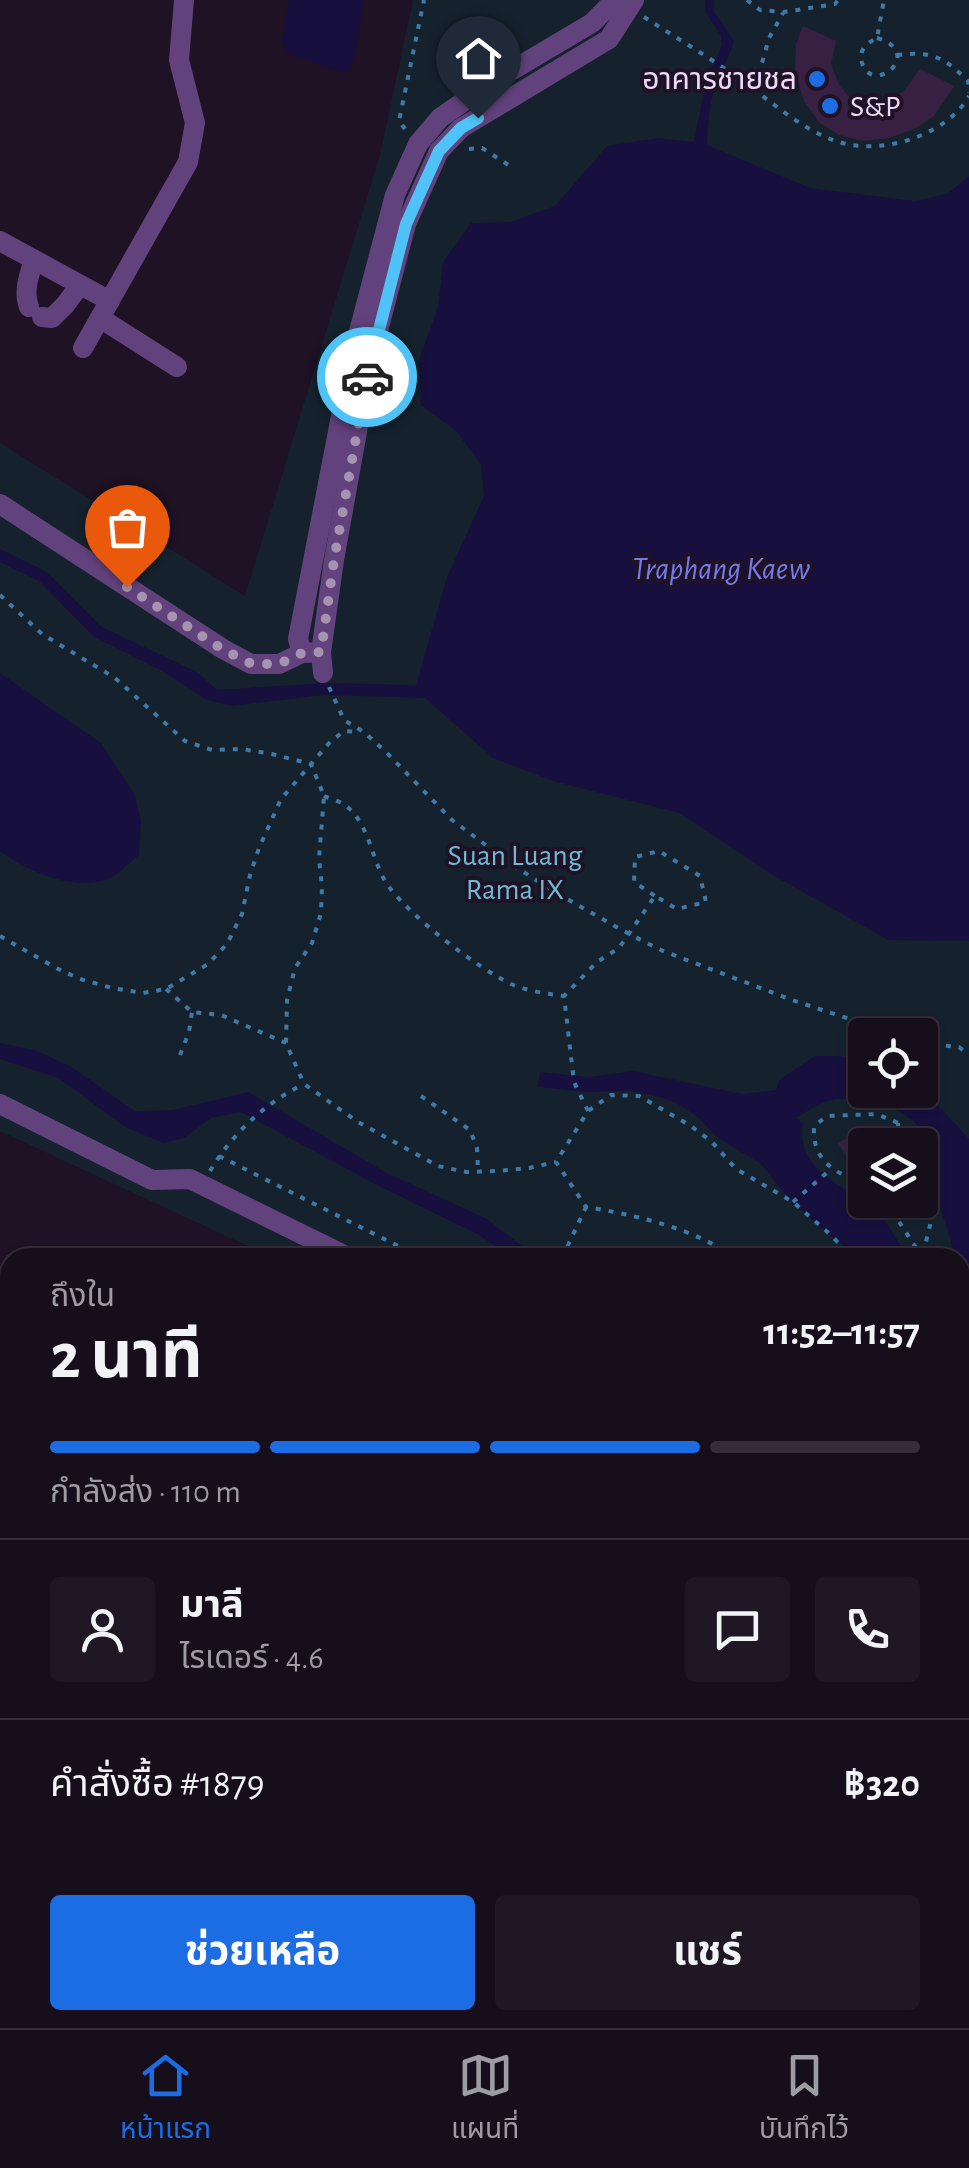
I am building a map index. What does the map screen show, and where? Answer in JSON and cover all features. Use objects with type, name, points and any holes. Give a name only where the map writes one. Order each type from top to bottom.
[{"type":"street","points":[[83,348],[188,162],[195,123],[178,52],[184,0]]},
{"type":"street","points":[[315,660],[298,638],[353,354],[395,195],[418,144],[440,118],[489,84],[626,2]]},
{"type":"street","points":[[315,660],[370,365],[406,224],[439,151],[461,128],[609,38],[626,2]]},
{"type":"street","points":[[0,241],[80,286],[178,367]]},
{"type":"street","points":[[34,260],[26,292],[36,312],[52,318],[80,286]]},
{"type":"street","points":[[0,504],[222,649],[252,664],[315,660]]},
{"type":"street","points":[[0,1104],[152,1180],[190,1180],[330,1248]]},
{"type":"path","points":[[418,144],[399,122],[424,0]]},
{"type":"path","points":[[747,0],[760,10],[784,12],[834,4],[838,0]]},
{"type":"path","points":[[877,38],[894,46],[897,54],[891,71],[879,76],[864,68],[861,58],[862,49],[877,38],[884,0]]},
{"type":"path","points":[[626,2],[770,102],[840,143],[873,148],[904,141],[934,130],[960,113],[969,95],[968,81],[948,61],[918,52],[897,54]]},
{"type":"path","points":[[746,84],[762,62],[769,38],[784,12]]},
{"type":"path","points":[[439,151],[482,148],[510,166]]},
{"type":"path","points":[[0,595],[42,634],[115,678],[186,741],[212,750],[242,750],[311,764],[324,796],[318,858],[320,913],[312,943],[295,968],[287,1000],[286,1042],[304,1084],[358,1122],[438,1166],[466,1172],[530,1168],[556,1162],[588,1111],[612,1094],[639,1096],[702,1134],[736,1169],[795,1199],[843,1248]]},
{"type":"path","points":[[315,660],[344,720],[386,752],[452,820],[514,866],[663,951],[848,1018]]},
{"type":"path","points":[[0,936],[80,979],[144,993],[166,989],[208,964],[227,944],[242,914],[250,875],[281,799],[330,742],[344,732],[364,732]]},
{"type":"path","points":[[324,796],[346,806],[362,828],[384,879],[430,928],[513,985],[564,996]]},
{"type":"path","points":[[659,851],[700,876],[706,902],[677,909],[655,896],[634,882],[634,857],[659,851]]},
{"type":"path","points":[[564,996],[597,962],[619,948],[655,896]]},
{"type":"path","points":[[166,989],[192,1012],[221,1015],[286,1042]]},
{"type":"path","points":[[564,996],[574,1082],[588,1111]]},
{"type":"path","points":[[180,1055],[190,1032],[192,1012]]},
{"type":"path","points":[[938,1045],[959,1047],[969,1056]]},
{"type":"path","points":[[201,1185],[218,1156],[248,1122],[304,1084]]},
{"type":"path","points":[[421,1096],[470,1130],[478,1172]]},
{"type":"path","points":[[848,1178],[829,1170],[813,1140],[814,1126],[827,1116],[878,1114],[901,1128]]},
{"type":"path","points":[[898,1123],[898,1128]]},
{"type":"path","points":[[218,1156],[402,1248]]},
{"type":"path","points":[[556,1162],[586,1207],[629,1214],[722,1248]]},
{"type":"path","points":[[795,1199],[829,1170]]},
{"type":"path","points":[[566,1248],[586,1207]]},
{"type":"path","points":[[896,1218],[916,1248]]},
{"type":"path","points":[[924,1248],[932,1218]]},
{"type":"green space","name":"Suan Luang Rama IX","points":[[413,0],[969,0],[969,1248],[252,1248],[0,1131],[0,443],[245,596],[380,155]]},
{"type":"water","points":[[289,0],[364,0],[349,71],[334,70],[287,52],[282,41]]},
{"type":"water","name":"Traphang Kaew","points":[[705,0],[714,0],[714,11],[734,41],[713,94],[707,145],[810,188],[915,201],[947,194],[969,176],[969,941],[888,940],[771,874],[679,813],[553,781],[493,758],[425,698],[324,695],[231,706],[207,700],[160,670],[94,637],[39,581],[0,562],[0,549],[47,572],[102,627],[197,672],[217,690],[323,683],[416,685],[447,577],[484,496],[481,464],[456,431],[421,405],[419,360],[438,307],[443,262],[471,223],[511,222],[555,206],[607,146],[658,138],[694,142],[706,80],[722,45],[721,36],[706,13]]},
{"type":"water","points":[[0,673],[101,743],[135,795],[141,821],[139,855],[114,876],[86,883],[55,879],[0,851]]},
{"type":"water","points":[[0,1043],[35,1050],[70,1066],[135,1111],[173,1110],[248,1092],[385,1172],[487,1219],[524,1248],[497,1248],[241,1112],[211,1118],[184,1138],[164,1143],[127,1128],[58,1078],[0,1059]]},
{"type":"water","points":[[815,1056],[848,1057],[848,1098],[823,1103],[796,1118],[803,1124],[802,1140],[815,1165],[848,1191],[848,1218],[882,1218],[902,1248],[846,1248],[785,1194],[761,1164],[718,1138],[698,1117],[678,1104],[630,1091],[538,1087],[540,1072],[588,1077],[633,1071],[742,1094],[776,1090],[780,1079]]},
{"type":"water","points":[[938,1105],[969,1139],[969,1248],[952,1248],[940,1205],[938,1128],[919,1128],[892,1108]]},
{"type":"building","name":"อาคารชายชล","points":[[803,26],[836,41],[831,64],[839,85],[851,99],[866,106],[886,102],[904,91],[920,69],[954,86],[934,116],[914,129],[889,138],[863,141],[839,135],[819,122],[804,101],[795,72],[796,44]]},
{"type":"building","points":[[848,1137],[848,1159],[838,1143]]},
{"type":"way so far","points":[[127,587],[252,664],[279,664],[302,653],[321,652],[367,377]]},
{"type":"place","name":"อาคารชายชล","points":[[817,79]]},
{"type":"place","name":"S&P","points":[[830,106]]},
{"type":"route","points":[[367,377],[406,224],[439,151],[461,128],[478,118]]}]
